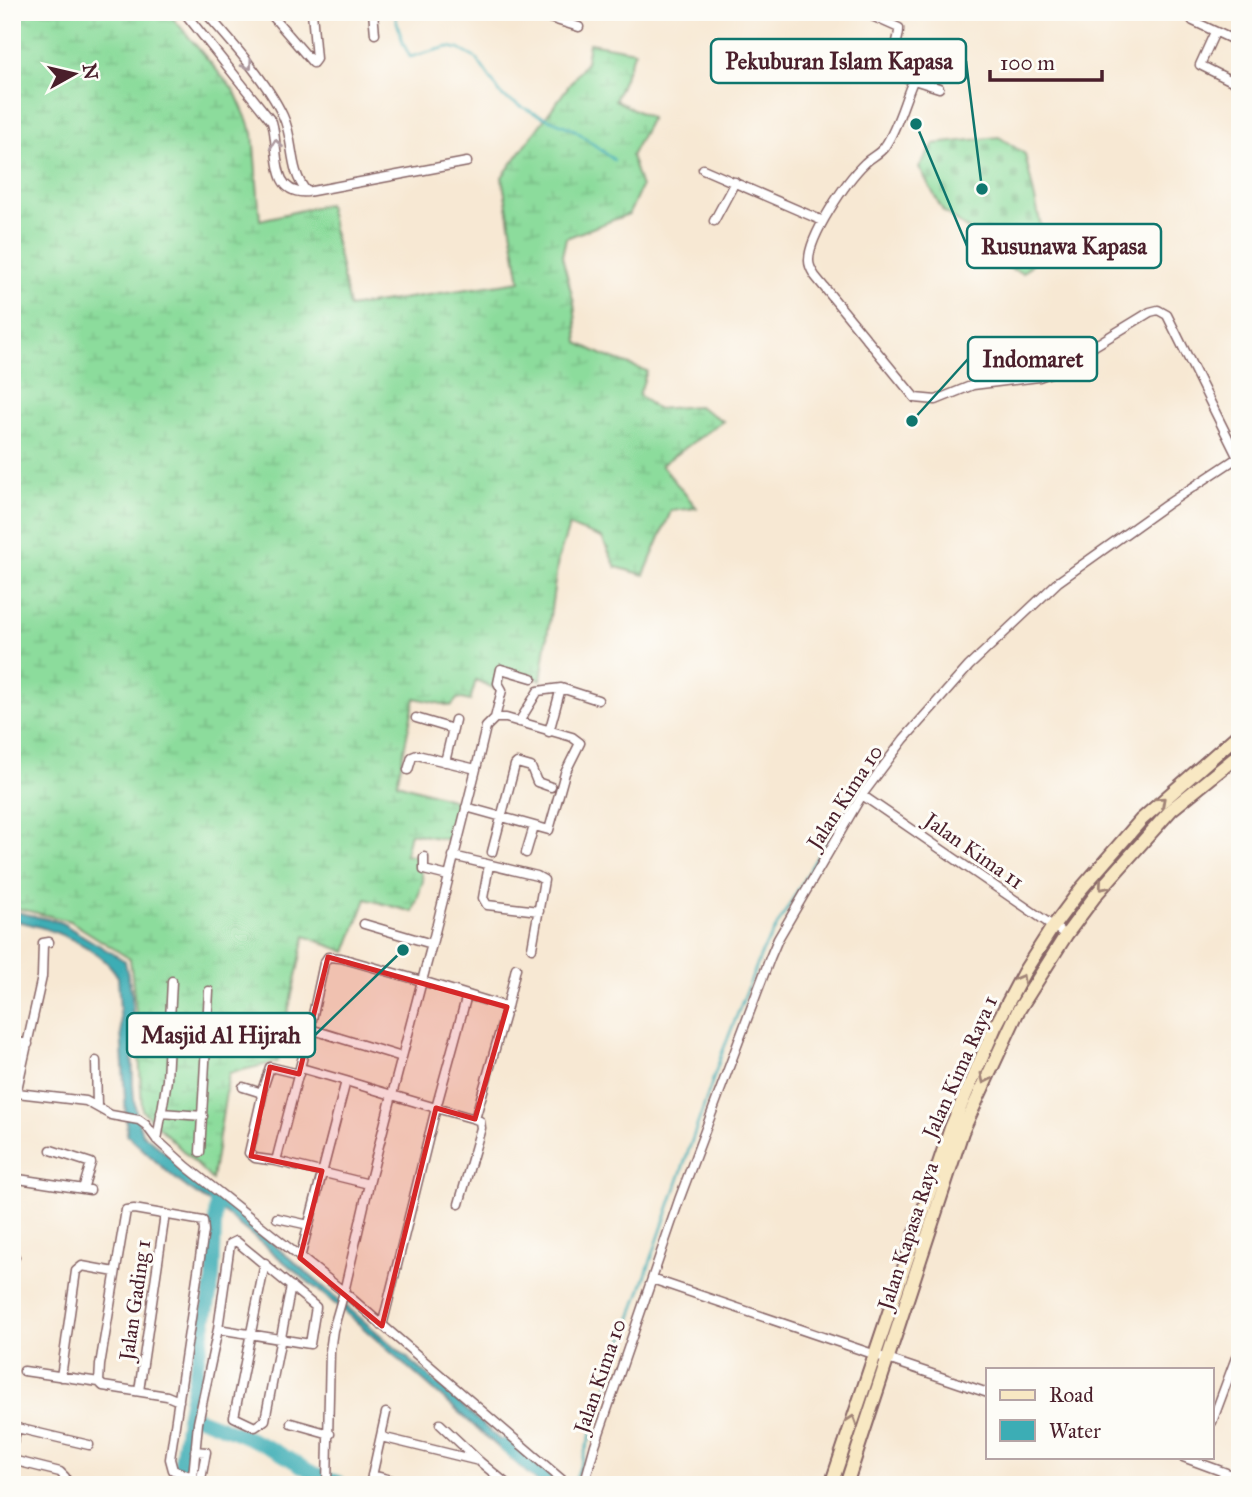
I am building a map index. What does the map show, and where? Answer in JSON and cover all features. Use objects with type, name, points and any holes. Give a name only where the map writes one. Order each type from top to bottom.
[{"type":"main road","name":"Jalan Kima Raya 1","points":[[831,1485],[880,1358],[963,1096],[1024,972],[1081,889],[1141,820],[1240,733]]},
{"type":"main road","name":"Jalan Kapasa Raya","points":[[846,1485],[880,1358],[962,1132],[1018,1011],[1066,935],[1098,892],[1172,809],[1240,754]]},
{"type":"street","points":[[184,12],[272,122],[276,134],[281,181],[288,190],[296,193],[307,192],[467,162]]},
{"type":"street","points":[[205,12],[230,41],[282,114],[288,129],[295,172],[307,192]]},
{"type":"street","points":[[269,12],[314,62],[316,59],[312,12]]},
{"type":"street","points":[[373,12],[375,34]]},
{"type":"street","points":[[530,12],[579,27]]},
{"type":"street","points":[[863,12],[899,28],[892,62],[898,75],[939,88]]},
{"type":"street","points":[[1192,12],[1190,17],[1193,21],[1240,43]]},
{"type":"street","points":[[1215,32],[1200,65],[1240,85]]},
{"type":"street","name":"Jalan Kima 10","points":[[584,1485],[595,1445],[679,1200],[769,958],[862,795],[904,739],[969,666],[1058,582],[1166,505],[1238,460],[1167,314],[1158,310],[1150,312],[1040,377],[973,385],[936,400],[915,398],[809,265],[809,258],[823,221],[865,162],[879,154],[887,144],[913,81]]},
{"type":"street","points":[[703,169],[823,221]]},
{"type":"street","points":[[714,221],[735,182]]},
{"type":"street","points":[[328,1482],[330,1351],[369,1184],[486,727],[495,718],[502,690],[498,683],[501,669],[532,678]]},
{"type":"street","points":[[519,722],[538,691],[561,688],[598,700]]},
{"type":"street","points":[[549,732],[561,688]]},
{"type":"street","points":[[416,718],[453,729]]},
{"type":"street","points":[[466,807],[545,830],[550,828],[565,773],[580,745],[572,737],[495,718]]},
{"type":"street","points":[[445,762],[455,720]]},
{"type":"street","points":[[408,770],[414,756],[476,769]]},
{"type":"street","points":[[492,852],[516,764],[531,768],[537,782],[551,787]]},
{"type":"street","name":"Jalan Kima 11","points":[[862,795],[1052,928],[1066,935]]},
{"type":"street","points":[[526,853],[534,826]]},
{"type":"street","points":[[453,856],[541,877],[545,884],[533,948]]},
{"type":"street","points":[[424,857],[424,870],[448,876]]},
{"type":"street","points":[[489,865],[483,898],[487,905],[540,911]]},
{"type":"street","points":[[364,924],[432,944]]},
{"type":"street","points":[[12,1112],[42,977],[43,943],[49,942]]},
{"type":"street","points":[[276,1161],[300,1071],[324,963],[328,957],[341,958],[507,1007]]},
{"type":"street","points":[[475,1119],[516,968]]},
{"type":"street","points":[[157,1140],[167,1080],[172,981]]},
{"type":"street","points":[[200,1152],[209,991]]},
{"type":"street","points":[[382,1326],[467,995]]},
{"type":"street","points":[[310,1029],[402,1057]]},
{"type":"street","points":[[12,1041],[28,1044]]},
{"type":"street","points":[[96,1061],[97,1107]]},
{"type":"street","points":[[369,1184],[322,1171],[255,1158],[249,1153],[261,1094],[270,1067],[346,1081],[480,1121],[481,1128],[459,1204]]},
{"type":"street","points":[[300,1258],[346,1081]]},
{"type":"street","points":[[243,1087],[261,1094]]},
{"type":"street","points":[[17,1093],[86,1101],[110,1115],[138,1120],[197,1175],[382,1326],[568,1485]]},
{"type":"street","points":[[161,1112],[203,1116]]},
{"type":"street","points":[[12,1178],[86,1190],[91,1163],[51,1150]]},
{"type":"street","points":[[99,1382],[126,1210],[199,1218],[204,1225],[170,1459],[173,1470],[191,1479],[198,1423],[218,1329],[230,1244],[236,1241],[316,1307],[310,1344],[218,1329]]},
{"type":"street","name":"Jalan Gading 1","points":[[139,1391],[165,1214]]},
{"type":"street","points":[[277,1218],[309,1225]]},
{"type":"street","points":[[265,1263],[234,1417],[255,1427],[265,1420],[292,1286]]},
{"type":"street","points":[[61,1377],[76,1271],[82,1266],[115,1272]]},
{"type":"street","points":[[652,1279],[986,1392]]},
{"type":"street","points":[[1214,1417],[1240,1347]]},
{"type":"street","points":[[24,1371],[99,1382],[103,1386],[167,1396],[178,1401]]},
{"type":"street","points":[[386,1413],[371,1480],[411,1485]]},
{"type":"street","points":[[291,1423],[330,1434]]},
{"type":"street","points":[[440,1424],[508,1485]]},
{"type":"street","points":[[12,1446],[14,1427],[89,1445]]},
{"type":"street","points":[[381,1437],[479,1461]]},
{"type":"street","points":[[195,1451],[206,1452],[200,1485]]},
{"type":"street","points":[[1196,1459],[1240,1478]]},
{"type":"street","points":[[12,1460],[60,1472],[65,1477],[63,1485]]},
{"type":"highlighted area","points":[[328,957],[507,1007],[475,1119],[436,1108],[382,1326],[300,1258],[322,1171],[251,1156],[270,1067],[299,1074]]},
{"type":"green space","points":[[12,12],[168,12],[235,92],[253,133],[260,220],[328,204],[349,307],[520,281],[502,177],[586,62],[589,43],[635,51],[615,100],[651,118],[631,156],[641,187],[629,214],[566,238],[562,256],[574,303],[578,343],[647,371],[639,395],[656,409],[698,406],[723,421],[661,465],[697,508],[671,511],[644,575],[616,567],[602,538],[569,526],[558,560],[541,680],[503,668],[500,691],[476,680],[470,701],[458,698],[451,706],[415,698],[397,783],[461,802],[450,840],[410,833],[405,855],[418,857],[423,881],[413,912],[366,899],[346,952],[305,936],[277,1062],[229,1073],[212,1180],[142,1110],[138,1030],[130,959],[70,921],[12,907]]},
{"type":"green space","points":[[999,137],[1025,154],[1046,249],[1023,273],[1000,265],[995,242],[976,235],[943,211],[919,167],[934,144]]},
{"type":"water","points":[[12,911],[60,922],[125,961],[132,998],[135,1102],[142,1133],[431,1378],[550,1485],[541,1485],[352,1318],[215,1205],[179,1182],[127,1135],[118,977],[110,966],[86,947],[41,927],[12,920]]},
{"type":"waterway","points":[[394,12],[410,57],[448,47],[459,49],[477,59],[503,97],[575,130],[614,160]]},
{"type":"waterway","points":[[572,1485],[722,1053],[762,952],[837,822]]},
{"type":"waterway","points":[[178,1485],[187,1418],[213,1280],[216,1201]]},
{"type":"waterway","points":[[188,1414],[263,1445],[312,1472],[338,1482],[338,1485]]},
{"type":"waterway","points":[[505,1445],[552,1485]]},
{"type":"place","name":"Rusunawa Kapasa","points":[[916,124]]},
{"type":"place","name":"Pekuburan Islam Kapasa","points":[[982,189]]},
{"type":"place","name":"Indomaret","points":[[912,421]]},
{"type":"place","name":"Masjid Al Hijrah","points":[[403,950]]}]
